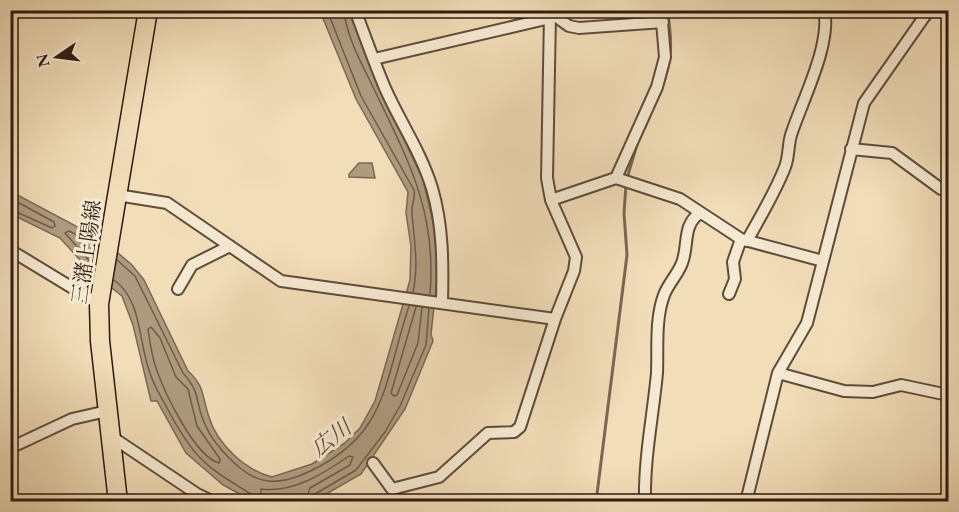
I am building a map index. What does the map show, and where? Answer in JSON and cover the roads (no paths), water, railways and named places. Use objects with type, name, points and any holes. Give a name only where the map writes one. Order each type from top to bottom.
[{"type":"main road","name":"三潴上陽線","points":[[118,501],[109,435],[99,298],[148,10]]},
{"type":"street","points":[[355,10],[374,59],[432,189],[441,231],[440,302]]},
{"type":"street","points":[[729,294],[735,279],[733,262],[786,165],[791,136],[810,86],[820,47],[826,18],[824,10]]},
{"type":"street","points":[[746,501],[778,373],[807,323],[864,104],[929,10]]},
{"type":"street","points":[[374,59],[549,14],[569,26],[579,28],[662,16],[666,57],[657,87],[616,178]]},
{"type":"street","points":[[373,463],[392,489],[439,477],[488,433],[514,432],[520,427],[555,319],[574,271],[576,257],[551,200],[547,178],[549,14]]},
{"type":"street","points":[[851,149],[892,153],[941,189],[948,189]]},
{"type":"street","points":[[551,200],[616,178],[680,199],[744,240],[823,261]]},
{"type":"street","points":[[117,195],[167,203],[281,281],[555,319]]},
{"type":"street","points":[[645,501],[657,372],[657,333],[663,296],[683,262],[686,234],[692,218],[700,213]]},
{"type":"street","points":[[178,289],[192,265],[230,246]]},
{"type":"street","points":[[10,250],[99,298]]},
{"type":"street","points":[[778,373],[844,391],[873,392],[901,386],[948,395]]},
{"type":"street","points":[[10,448],[72,419],[107,411]]},
{"type":"street","points":[[109,435],[197,494],[214,501]]},
{"type":"water","points":[[320,11],[349,11],[370,66],[423,180],[433,222],[438,271],[431,334],[433,341],[405,409],[361,474],[314,501],[254,502],[223,485],[186,453],[157,401],[151,401],[133,325],[122,296],[91,272],[60,238],[11,214],[10,191],[104,241],[132,265],[144,280],[188,371],[200,387],[218,437],[233,454],[262,474],[272,477],[312,464],[345,443],[360,428],[375,401],[410,280],[411,246],[406,213],[408,192],[356,99]]},
{"type":"water","points":[[359,163],[372,163],[375,178],[349,177]]},
{"type":"waterway","points":[[662,86],[666,77],[670,49],[667,10]]},
{"type":"waterway","points":[[627,178],[639,138]]},
{"type":"waterway","points":[[596,502],[627,255],[624,213],[626,185]]},
{"type":"water label","name":"広川","points":[[331,438]]}]
